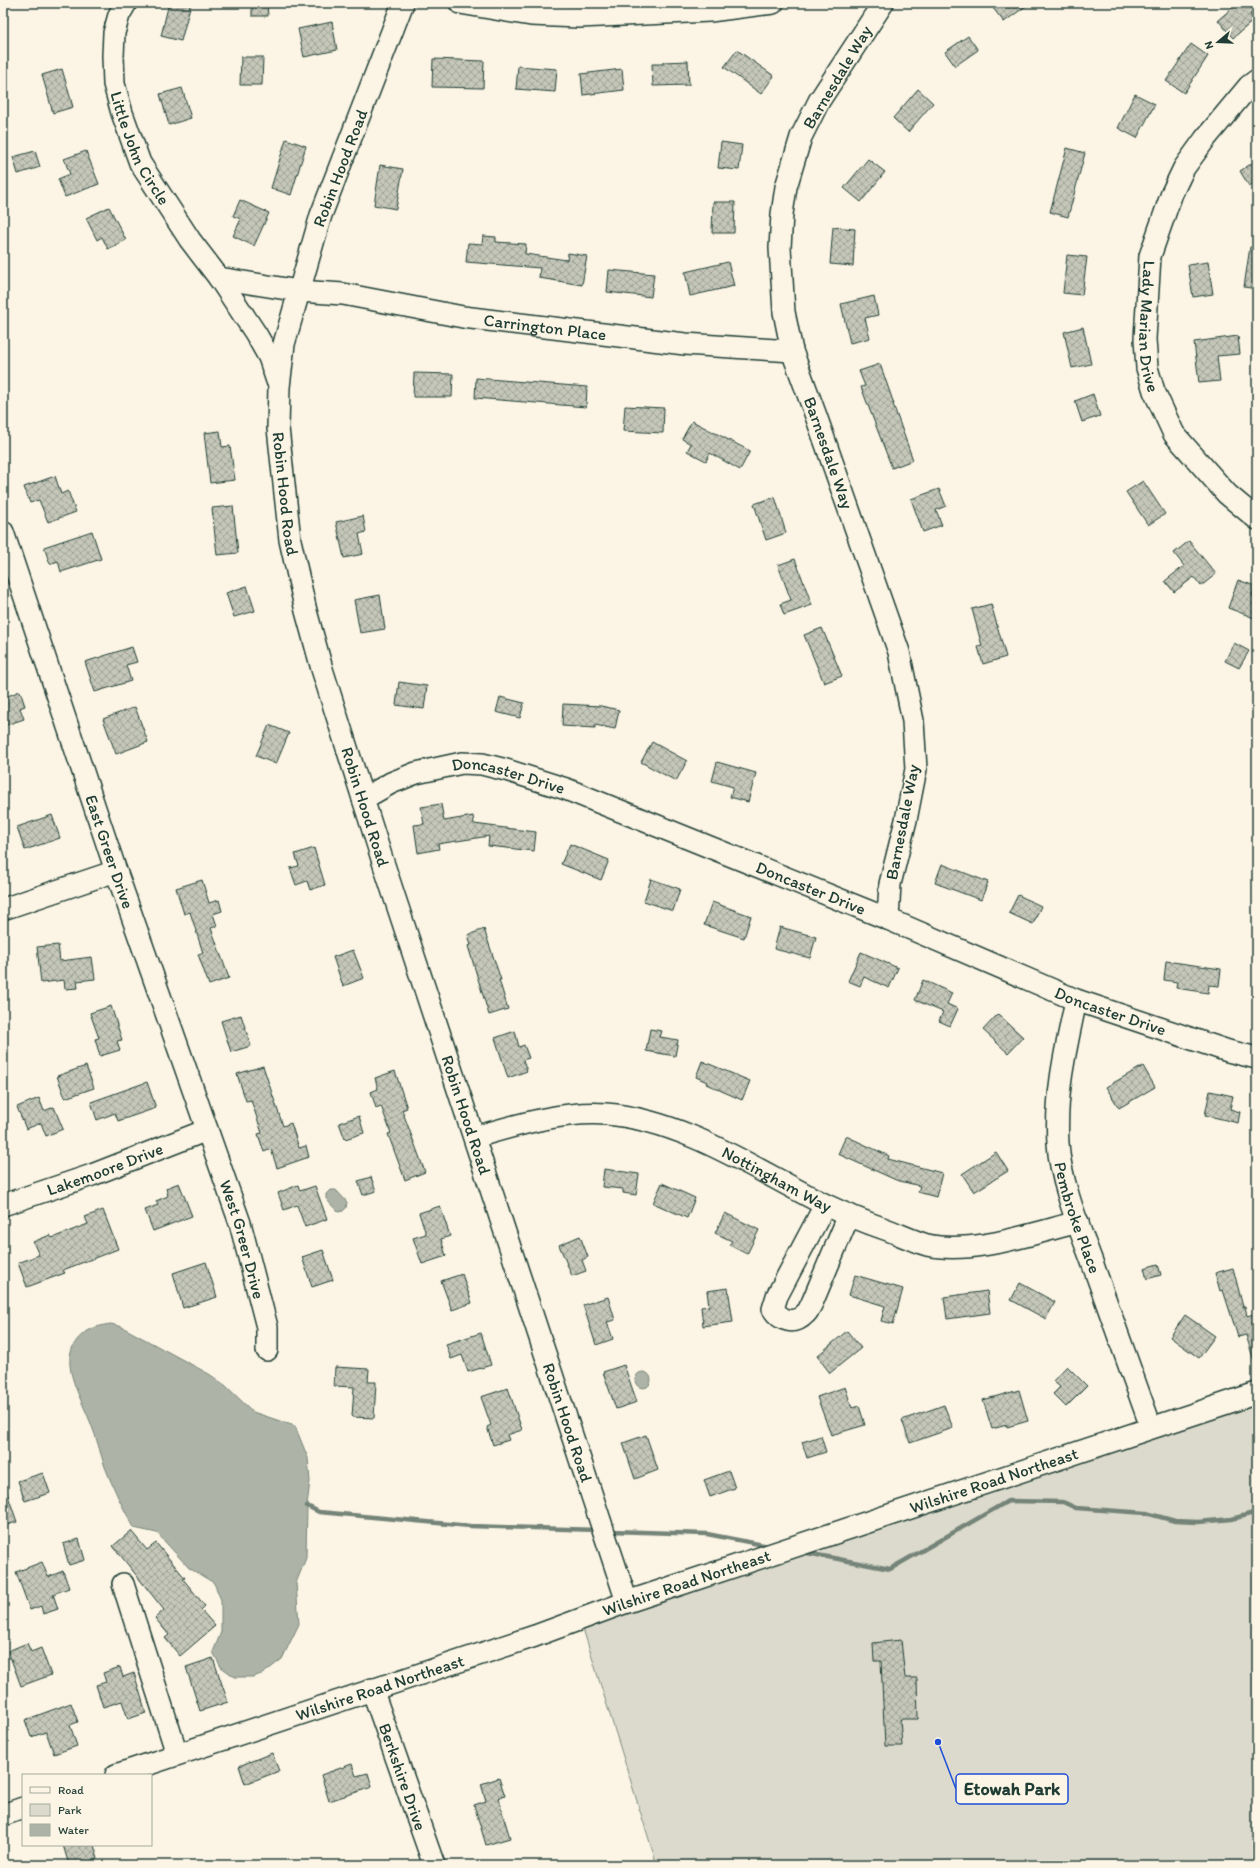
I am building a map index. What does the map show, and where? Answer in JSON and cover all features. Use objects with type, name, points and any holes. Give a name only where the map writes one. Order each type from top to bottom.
[{"type":"street","name":"Little John Circle","points":[[126,3],[119,15],[114,33],[114,84],[122,113],[140,163],[190,240],[219,278],[256,334],[269,357],[278,387]]},
{"type":"street","name":"Robin Hood Road","points":[[403,3],[321,215],[284,344],[278,387],[278,428],[290,540],[312,633],[363,798],[627,1602]]},
{"type":"street","points":[[460,3],[531,15],[579,17],[710,11],[773,3]]},
{"type":"street","name":"Barnesdale Way","points":[[883,3],[867,13],[801,137],[786,187],[782,214],[780,248],[784,312],[792,351],[899,652],[913,721],[916,769],[906,820],[890,884],[888,919]]},
{"type":"street","name":"Lady Marian Drive","points":[[1257,80],[1250,86],[1205,139],[1184,168],[1172,193],[1150,256],[1144,339],[1147,368],[1154,391],[1174,434],[1227,494],[1257,519]]},
{"type":"street","points":[[219,278],[299,291]]},
{"type":"street","name":"Carrington Place","points":[[299,291],[343,294],[463,317],[685,344],[792,351]]},
{"type":"street","name":"East Greer Drive","points":[[3,532],[10,575],[207,1130]]},
{"type":"street","name":"Doncaster Drive","points":[[363,798],[391,783],[416,773],[462,762],[494,767],[566,789],[888,919],[1076,1000],[1228,1050],[1257,1058]]},
{"type":"street","points":[[3,909],[116,871]]},
{"type":"street","name":"Pembroke Place","points":[[1076,1000],[1061,1072],[1057,1116],[1058,1145],[1065,1181],[1078,1222],[1151,1427]]},
{"type":"street","name":"Nottingham Way","points":[[475,1137],[536,1121],[581,1114],[606,1114],[632,1117],[692,1136],[776,1178],[825,1205],[928,1245],[974,1246],[1078,1222]]},
{"type":"street","name":"Lakemoore Drive","points":[[3,1205],[92,1175],[207,1130]]},
{"type":"street","name":"West Greer Drive","points":[[207,1130],[240,1223],[267,1326],[267,1350]]},
{"type":"street","points":[[825,1205],[776,1296],[774,1308],[778,1316],[788,1321],[796,1320],[805,1315],[849,1215]]},
{"type":"street","name":"Wilshire Road Northeast","points":[[119,1774],[535,1636],[627,1602],[1257,1393]]},
{"type":"street","points":[[123,1584],[177,1754]]},
{"type":"street","name":"Berkshire Drive","points":[[372,1689],[434,1865]]},
{"type":"green space","points":[[1257,1395],[1257,1865],[657,1865],[580,1619]]},
{"type":"water","points":[[330,1190],[336,1190],[347,1202],[346,1208],[343,1211],[338,1212],[326,1199],[326,1194]]},
{"type":"water","points":[[111,1324],[122,1327],[209,1374],[225,1385],[253,1412],[295,1426],[308,1458],[310,1481],[307,1506],[306,1558],[296,1583],[299,1624],[282,1659],[264,1673],[253,1677],[235,1677],[221,1667],[213,1652],[221,1632],[221,1600],[214,1583],[189,1568],[157,1533],[134,1528],[111,1483],[93,1429],[71,1374],[70,1358],[74,1344],[79,1338],[96,1327]]},
{"type":"water","points":[[640,1372],[646,1372],[651,1377],[649,1386],[646,1388],[640,1388],[635,1383],[635,1377]]},
{"type":"building","points":[[169,3],[191,3],[181,41],[161,36]]},
{"type":"building","points":[[252,3],[267,3],[268,16],[252,16]]},
{"type":"building","points":[[989,3],[1030,3],[1004,22]]},
{"type":"building","points":[[1238,3],[1257,3],[1257,9],[1250,15],[1254,20],[1233,38],[1218,20]]},
{"type":"building","points":[[332,22],[337,50],[304,57],[298,29]]},
{"type":"building","points":[[968,36],[978,50],[955,66],[945,52]]},
{"type":"building","points":[[1191,44],[1208,56],[1184,93],[1166,81]]},
{"type":"building","points":[[737,50],[774,76],[761,94],[724,67]]},
{"type":"building","points":[[241,57],[263,57],[262,85],[240,85]]},
{"type":"building","points":[[433,59],[484,61],[483,88],[432,87]]},
{"type":"building","points":[[688,61],[689,85],[653,86],[652,64]]},
{"type":"building","points":[[518,66],[557,69],[555,92],[516,89]]},
{"type":"building","points":[[62,69],[73,107],[53,113],[42,75]]},
{"type":"building","points":[[622,69],[624,90],[583,95],[581,74]]},
{"type":"building","points":[[182,88],[191,118],[169,125],[160,94]]},
{"type":"building","points":[[918,89],[933,103],[908,132],[893,118]]},
{"type":"building","points":[[1135,94],[1155,104],[1137,138],[1118,128]]},
{"type":"building","points":[[286,139],[306,146],[291,195],[271,188]]},
{"type":"building","points":[[721,142],[742,145],[739,170],[718,168]]},
{"type":"building","points":[[1067,148],[1085,153],[1068,217],[1050,212]]},
{"type":"building","points":[[35,151],[40,167],[18,174],[13,157]]},
{"type":"building","points":[[86,151],[99,184],[65,197],[58,179],[70,174],[64,159]]},
{"type":"building","points":[[868,159],[885,172],[861,202],[844,188]]},
{"type":"building","points":[[1257,160],[1257,181],[1249,186],[1240,171]]},
{"type":"building","points":[[380,165],[403,169],[396,209],[374,205]]},
{"type":"building","points":[[240,200],[269,213],[254,246],[233,236],[241,219],[233,216]]},
{"type":"building","points":[[713,202],[735,202],[734,233],[712,233]]},
{"type":"building","points":[[109,207],[126,240],[108,249],[102,237],[97,240],[86,218]]},
{"type":"building","points":[[833,227],[855,229],[853,266],[830,264]]},
{"type":"building","points":[[483,236],[496,237],[496,242],[526,244],[525,254],[567,260],[568,253],[587,256],[582,285],[539,278],[540,268],[466,262],[468,243],[482,244]]},
{"type":"building","points":[[1250,247],[1257,247],[1257,289],[1244,287]]},
{"type":"building","points":[[1067,255],[1087,257],[1082,295],[1063,293]]},
{"type":"building","points":[[728,262],[734,286],[690,296],[685,272]]},
{"type":"building","points":[[1208,262],[1213,294],[1193,297],[1188,265]]},
{"type":"building","points":[[609,270],[654,274],[651,297],[607,292]]},
{"type":"building","points":[[874,296],[878,315],[865,318],[870,338],[850,343],[841,304]]},
{"type":"building","points":[[1083,327],[1091,364],[1072,368],[1064,332]]},
{"type":"building","points":[[1238,336],[1240,354],[1217,356],[1220,381],[1199,383],[1194,342]]},
{"type":"building","points":[[880,364],[913,460],[892,468],[861,387],[865,386],[859,371]]},
{"type":"building","points":[[414,373],[453,374],[452,397],[413,397]]},
{"type":"building","points":[[476,378],[587,387],[586,407],[475,398]]},
{"type":"building","points":[[1093,394],[1100,416],[1082,422],[1075,401]]},
{"type":"building","points":[[625,406],[664,408],[663,433],[623,431]]},
{"type":"building","points":[[692,421],[750,451],[740,470],[710,453],[706,461],[687,451],[691,444],[682,439]]},
{"type":"building","points":[[220,431],[222,447],[230,446],[235,480],[210,483],[204,433]]},
{"type":"building","points":[[55,476],[61,494],[68,491],[76,512],[48,522],[39,500],[30,503],[24,487]]},
{"type":"building","points":[[1143,481],[1165,514],[1148,525],[1126,492]]},
{"type":"building","points":[[939,489],[946,506],[936,510],[942,525],[923,532],[911,499]]},
{"type":"building","points":[[775,497],[786,533],[766,540],[754,504]]},
{"type":"building","points":[[233,506],[238,553],[217,555],[212,508]]},
{"type":"building","points":[[363,516],[366,532],[359,534],[363,554],[344,558],[336,522]]},
{"type":"building","points":[[92,531],[101,559],[61,572],[58,561],[50,564],[44,547]]},
{"type":"building","points":[[1189,541],[1216,574],[1201,586],[1194,577],[1174,592],[1165,581],[1184,566],[1174,553]]},
{"type":"building","points":[[795,559],[812,605],[784,615],[780,604],[791,600],[778,565]]},
{"type":"building","points":[[1238,580],[1255,586],[1252,595],[1257,597],[1257,619],[1228,608]]},
{"type":"building","points":[[247,586],[255,611],[234,617],[226,593]]},
{"type":"building","points":[[380,595],[385,629],[360,633],[354,600]]},
{"type":"building","points":[[991,604],[1006,657],[983,664],[978,647],[982,646],[972,609]]},
{"type":"building","points":[[822,628],[842,676],[824,683],[804,635]]},
{"type":"building","points":[[1234,643],[1249,651],[1239,668],[1225,661]]},
{"type":"building","points":[[132,647],[137,662],[126,665],[131,681],[95,692],[85,662]]},
{"type":"building","points":[[399,682],[427,686],[424,709],[396,705]]},
{"type":"building","points":[[20,691],[25,706],[20,708],[24,719],[3,726],[3,698]]},
{"type":"building","points":[[500,697],[524,703],[520,718],[496,712]]},
{"type":"building","points":[[563,704],[601,706],[619,710],[615,729],[595,725],[595,728],[562,726]]},
{"type":"building","points":[[135,707],[148,742],[116,754],[103,719]]},
{"type":"building","points":[[269,725],[289,733],[276,764],[256,756]]},
{"type":"building","points":[[652,742],[687,761],[676,781],[641,762]]},
{"type":"building","points":[[717,762],[756,773],[748,802],[730,797],[733,787],[712,781]]},
{"type":"building","points":[[441,804],[444,821],[473,816],[474,824],[536,832],[534,851],[488,846],[489,836],[438,844],[439,849],[418,853],[414,825],[424,824],[421,807]]},
{"type":"building","points":[[52,815],[60,838],[25,850],[17,827]]},
{"type":"building","points":[[570,844],[609,860],[601,880],[561,864]]},
{"type":"building","points":[[314,848],[325,885],[310,890],[307,881],[296,885],[290,868],[299,866],[295,854]]},
{"type":"building","points":[[942,864],[988,882],[981,900],[935,883]]},
{"type":"building","points":[[651,879],[680,889],[673,911],[644,901]]},
{"type":"building","points":[[202,880],[209,903],[219,900],[222,911],[213,914],[217,926],[211,928],[229,978],[209,985],[198,954],[203,953],[190,912],[184,914],[176,888]]},
{"type":"building","points":[[1018,895],[1041,906],[1033,924],[1009,913]]},
{"type":"building","points":[[712,902],[751,916],[744,938],[704,925]]},
{"type":"building","points":[[780,927],[816,937],[810,958],[774,949]]},
{"type":"building","points":[[484,929],[501,980],[499,980],[508,1009],[489,1015],[468,946],[471,945],[468,935]]},
{"type":"building","points":[[58,945],[60,961],[92,957],[95,979],[77,981],[78,988],[65,989],[64,980],[41,983],[37,947]]},
{"type":"building","points":[[353,950],[364,978],[343,986],[333,957]]},
{"type":"building","points":[[861,952],[898,968],[889,988],[864,977],[860,986],[848,981]]},
{"type":"building","points":[[1166,961],[1221,969],[1219,986],[1209,985],[1208,993],[1176,988],[1177,982],[1164,980]]},
{"type":"building","points":[[923,980],[952,993],[947,1004],[958,1009],[950,1026],[939,1021],[943,1012],[915,1000]]},
{"type":"building","points":[[111,1006],[122,1040],[117,1041],[120,1050],[100,1056],[95,1039],[99,1038],[90,1013]]},
{"type":"building","points":[[998,1014],[1023,1037],[1008,1053],[983,1030]]},
{"type":"building","points":[[241,1015],[251,1046],[231,1052],[221,1021]]},
{"type":"building","points":[[650,1029],[662,1031],[660,1037],[678,1040],[675,1056],[646,1051]]},
{"type":"building","points":[[515,1031],[519,1047],[524,1045],[529,1058],[523,1060],[527,1071],[508,1078],[495,1038]]},
{"type":"building","points":[[702,1061],[750,1081],[742,1100],[706,1084],[707,1082],[696,1077]]},
{"type":"building","points":[[86,1066],[94,1088],[65,1098],[57,1076]]},
{"type":"building","points":[[263,1066],[283,1126],[291,1123],[299,1148],[306,1146],[309,1157],[277,1168],[271,1149],[264,1152],[258,1134],[262,1133],[251,1100],[246,1101],[237,1074]]},
{"type":"building","points":[[1143,1066],[1155,1087],[1119,1108],[1106,1087]]},
{"type":"building","points":[[395,1071],[407,1108],[402,1110],[425,1172],[405,1180],[388,1134],[391,1133],[381,1106],[376,1108],[371,1092],[378,1089],[375,1078]]},
{"type":"building","points":[[147,1082],[156,1108],[118,1121],[115,1113],[97,1120],[91,1102]]},
{"type":"building","points":[[1210,1091],[1233,1096],[1230,1109],[1240,1112],[1238,1123],[1205,1115]]},
{"type":"building","points":[[39,1098],[44,1111],[54,1107],[63,1129],[46,1136],[41,1123],[26,1129],[17,1107]]},
{"type":"building","points":[[359,1116],[364,1133],[345,1139],[339,1123]]},
{"type":"building","points":[[846,1136],[889,1156],[888,1159],[942,1173],[936,1197],[918,1192],[920,1186],[896,1180],[838,1154]]},
{"type":"building","points":[[996,1152],[1008,1171],[974,1192],[962,1174]]},
{"type":"building","points":[[604,1169],[639,1174],[636,1195],[623,1193],[623,1189],[602,1187]]},
{"type":"building","points":[[371,1177],[376,1191],[363,1195],[358,1181]]},
{"type":"building","points":[[179,1183],[192,1216],[153,1231],[145,1210],[158,1205],[156,1201],[168,1196],[166,1188]]},
{"type":"building","points":[[662,1183],[695,1198],[687,1218],[653,1203]]},
{"type":"building","points":[[298,1185],[300,1191],[315,1186],[327,1219],[305,1227],[297,1205],[284,1210],[278,1193]]},
{"type":"building","points":[[440,1206],[450,1236],[441,1239],[446,1256],[422,1264],[413,1238],[426,1234],[419,1213]]},
{"type":"building","points":[[103,1210],[118,1249],[63,1270],[65,1273],[27,1287],[18,1263],[39,1255],[33,1242],[50,1235],[52,1238],[88,1224],[85,1217]]},
{"type":"building","points":[[725,1213],[759,1230],[747,1254],[729,1245],[732,1241],[715,1233]]},
{"type":"building","points":[[580,1236],[588,1257],[582,1260],[586,1271],[572,1276],[559,1245]]},
{"type":"building","points":[[323,1250],[333,1280],[312,1287],[302,1257]]},
{"type":"building","points":[[206,1262],[217,1297],[183,1308],[173,1273]]},
{"type":"building","points":[[1158,1264],[1161,1275],[1147,1279],[1144,1268]]},
{"type":"building","points":[[1233,1268],[1243,1307],[1245,1306],[1247,1316],[1257,1313],[1257,1361],[1254,1361],[1246,1335],[1238,1337],[1223,1290],[1220,1291],[1215,1273]]},
{"type":"building","points":[[462,1274],[472,1303],[452,1310],[441,1281]]},
{"type":"building","points":[[855,1275],[903,1289],[893,1324],[881,1321],[885,1306],[849,1295]]},
{"type":"building","points":[[1020,1283],[1055,1302],[1046,1319],[1011,1300]]},
{"type":"building","points":[[728,1288],[733,1322],[703,1326],[701,1307],[709,1306],[707,1291]]},
{"type":"building","points":[[987,1291],[990,1313],[947,1319],[944,1297]]},
{"type":"building","points":[[608,1297],[615,1320],[607,1322],[613,1339],[596,1345],[583,1305]]},
{"type":"building","points":[[1185,1315],[1215,1336],[1199,1358],[1170,1337]]},
{"type":"building","points":[[847,1331],[861,1348],[830,1373],[817,1356]]},
{"type":"building","points":[[481,1333],[491,1365],[468,1372],[462,1355],[451,1359],[446,1344]]},
{"type":"building","points":[[624,1365],[637,1402],[616,1409],[603,1372]]},
{"type":"building","points":[[1067,1366],[1087,1386],[1066,1407],[1053,1394],[1060,1387],[1053,1381]]},
{"type":"building","points":[[335,1367],[369,1369],[368,1382],[376,1382],[374,1418],[352,1417],[354,1387],[334,1386]]},
{"type":"building","points":[[845,1387],[852,1408],[859,1406],[865,1425],[831,1435],[817,1397]]},
{"type":"building","points":[[508,1388],[522,1430],[507,1435],[509,1440],[493,1445],[487,1427],[491,1425],[481,1397]]},
{"type":"building","points":[[1019,1390],[1028,1421],[1007,1427],[1007,1425],[992,1429],[983,1400]]},
{"type":"building","points":[[944,1405],[953,1428],[910,1443],[902,1420]]},
{"type":"building","points":[[646,1435],[658,1470],[635,1479],[623,1443]]},
{"type":"building","points":[[821,1436],[826,1452],[807,1458],[802,1442]]},
{"type":"building","points":[[729,1471],[735,1488],[710,1497],[704,1480]]},
{"type":"building","points":[[43,1473],[50,1493],[25,1501],[18,1481]]},
{"type":"building","points":[[3,1487],[5,1487],[17,1522],[3,1526]]},
{"type":"building","points":[[131,1531],[147,1550],[156,1543],[185,1578],[183,1579],[205,1606],[201,1610],[215,1626],[180,1656],[165,1638],[169,1635],[155,1618],[164,1610],[113,1546]]},
{"type":"building","points":[[79,1539],[85,1560],[69,1565],[63,1544]]},
{"type":"building","points":[[42,1562],[48,1577],[63,1571],[69,1588],[53,1594],[58,1609],[43,1614],[41,1606],[30,1610],[16,1572]]},
{"type":"building","points":[[901,1640],[905,1678],[917,1678],[918,1719],[900,1719],[902,1746],[885,1746],[881,1661],[874,1661],[873,1643]]},
{"type":"building","points":[[27,1643],[31,1652],[41,1648],[51,1675],[21,1686],[8,1651]]},
{"type":"building","points":[[213,1658],[228,1702],[200,1711],[186,1667]]},
{"type":"building","points":[[120,1667],[123,1677],[134,1673],[146,1713],[128,1719],[122,1701],[103,1707],[96,1685],[106,1682],[103,1673]]},
{"type":"building","points":[[71,1703],[78,1722],[70,1725],[77,1746],[54,1754],[46,1732],[31,1737],[25,1720]]},
{"type":"building","points":[[272,1753],[279,1771],[245,1784],[239,1766]]},
{"type":"building","points":[[352,1764],[356,1776],[368,1773],[372,1787],[329,1801],[321,1775]]},
{"type":"building","points":[[499,1778],[505,1796],[498,1798],[510,1838],[486,1845],[474,1805],[486,1801],[481,1784]]},
{"type":"building","points":[[63,1846],[94,1846],[98,1859],[79,1865],[69,1865]]},
{"type":"waterway","points":[[802,1552],[890,1569],[1008,1501],[1063,1502],[1076,1508],[1146,1513],[1175,1521],[1198,1522],[1232,1519],[1257,1512]]},
{"type":"waterway","points":[[307,1506],[319,1512],[470,1526],[597,1530]]},
{"type":"waterway","points":[[610,1531],[707,1534],[769,1546]]},
{"type":"place","name":"Etowah Park","points":[[938,1742]]}]
